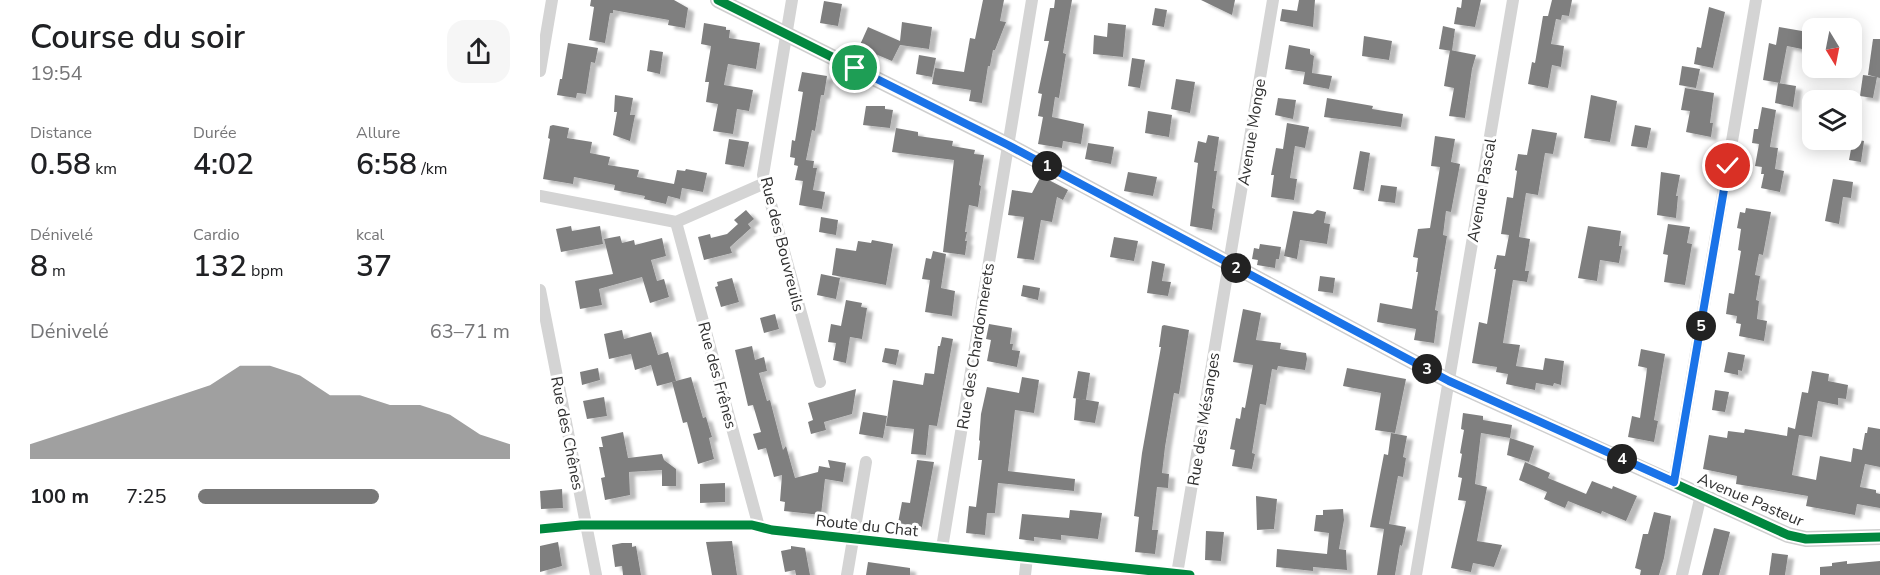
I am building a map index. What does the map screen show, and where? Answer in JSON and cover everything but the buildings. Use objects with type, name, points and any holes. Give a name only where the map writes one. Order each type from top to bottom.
[{"type":"street","points":[[540,71],[552,0]]},
{"type":"street","name":"Avenue Pasteur","points":[[718,0],[1008,145],[1449,381],[1780,531],[1806,539],[1880,537]]},
{"type":"street","name":"Rue des Bouvreuils","points":[[792,0],[763,176],[820,381]]},
{"type":"street","name":"Rue des Chardonnerets","points":[[942,548],[1032,0]]},
{"type":"street","name":"Avenue Monge","points":[[1229,264],[1273,0]]},
{"type":"street","name":"Avenue Pascal","points":[[1416,575],[1513,0]]},
{"type":"street","points":[[1674,482],[1756,0]]},
{"type":"street","points":[[540,196],[676,222],[765,183]]},
{"type":"street","name":"Rue des Frênes","points":[[676,222],[759,527]]},
{"type":"street","name":"Rue des Mésanges","points":[[1184,574],[1229,264]]},
{"type":"street","name":"Rue des Chênes","points":[[540,290],[596,575]]},
{"type":"street","points":[[847,575],[866,462]]},
{"type":"street","points":[[1682,575],[1701,495]]},
{"type":"street","name":"Route du Chat","points":[[540,529],[586,526],[746,525],[853,539],[1184,574]]},
{"type":"street","points":[[1025,575],[1027,557]]},
{"type":"cycle path","points":[[718,0],[1008,145],[1449,381],[1788,535],[1806,539],[1880,537]]},
{"type":"cycle path","points":[[540,529],[581,525],[752,525],[772,530],[1190,575]]},
{"type":"route","points":[[855,68],[1008,145],[1449,381],[1674,482],[1728,166]]}]
